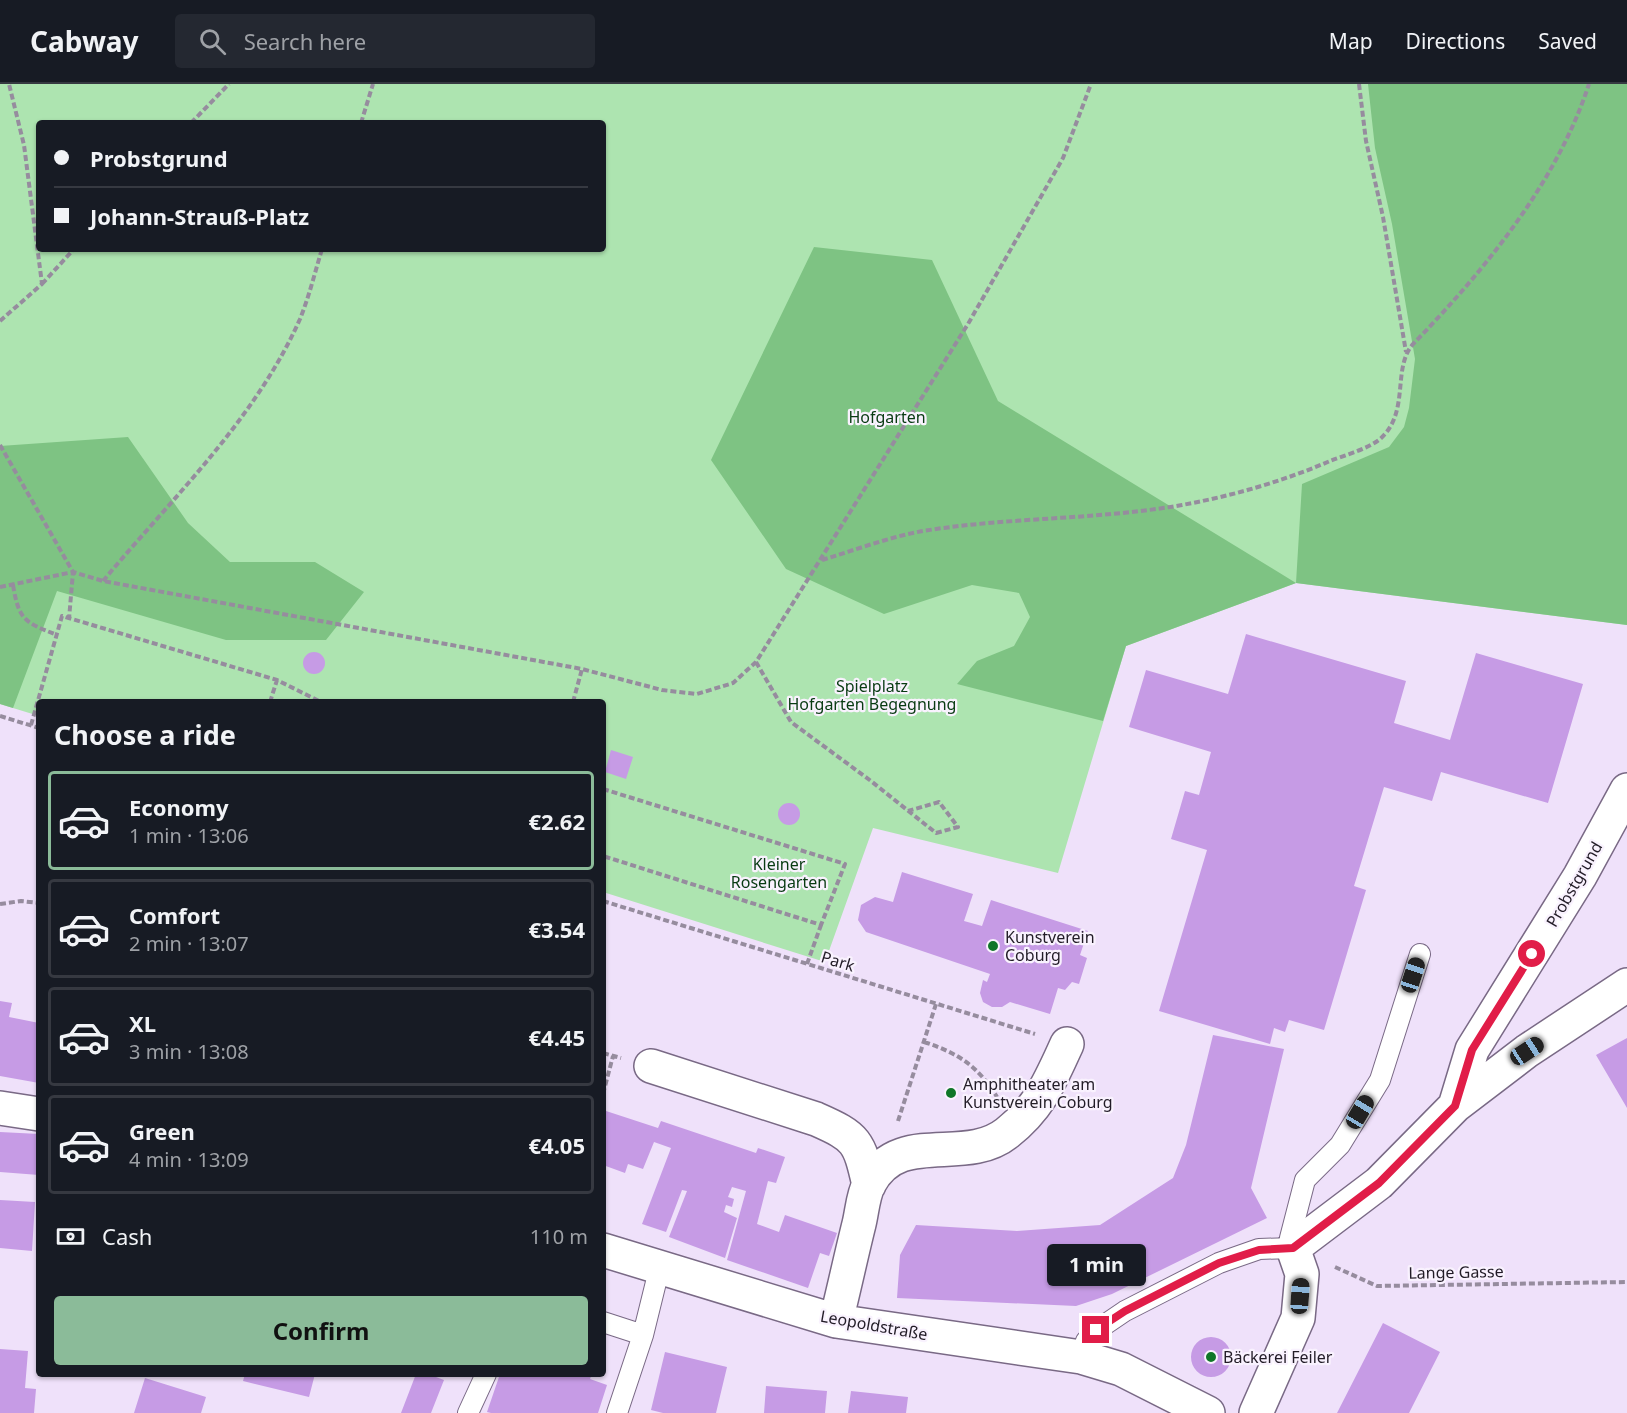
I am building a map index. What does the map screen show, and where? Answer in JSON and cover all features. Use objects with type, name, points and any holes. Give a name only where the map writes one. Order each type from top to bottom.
[{"type":"street","name":"Probstgrund","points":[[1455,1106],[1472,1050],[1580,876],[1627,790]]},
{"type":"street","points":[[1256,1413],[1298,1318],[1302,1274],[1293,1248],[1379,1183],[1455,1106],[1527,1051],[1627,985]]},
{"type":"street","points":[[836,1321],[876,1175],[897,1155],[912,1151],[968,1149],[1006,1134],[1039,1103],[1067,1044]]},
{"type":"street","points":[[651,1066],[816,1119],[840,1130],[854,1140],[876,1175]]},
{"type":"street","points":[[0,1108],[36,1114]]},
{"type":"street","name":"Leopoldstraße","points":[[606,1251],[836,1321],[1081,1357],[1121,1369],[1208,1413]]},
{"type":"lane","points":[[1081,1357],[1086,1341],[1096,1330],[1135,1306],[1219,1263],[1259,1250],[1293,1248],[1290,1238],[1305,1180],[1340,1145],[1380,1080],[1420,954]]},
{"type":"lane","points":[[617,1413],[643,1335],[660,1266]]},
{"type":"lane","points":[[606,1323],[643,1335]]},
{"type":"lane","points":[[468,1413],[485,1377]]},
{"type":"path","points":[[9,84],[24,145],[36,238]]},
{"type":"path","points":[[194,120],[229,84]]},
{"type":"path","points":[[362,120],[373,84]]},
{"type":"path","points":[[0,587],[73,572],[102,581],[582,669],[662,690],[697,694],[733,683],[756,662],[968,324],[1063,158],[1091,84]]},
{"type":"path","points":[[822,560],[922,531],[1182,505],[1293,477],[1380,440],[1394,420],[1400,400],[1406,352],[1383,216],[1366,141],[1359,84]]},
{"type":"path","points":[[1406,352],[1443,314],[1488,259],[1538,191],[1579,113],[1589,84]]},
{"type":"path","points":[[38,252],[42,284]]},
{"type":"path","points":[[0,321],[42,284],[72,252]]},
{"type":"path","points":[[102,581],[212,458],[271,374],[300,317],[321,252]]},
{"type":"path","points":[[0,445],[73,572],[69,619]]},
{"type":"path","points":[[14,585],[17,610],[30,624],[57,635]]},
{"type":"path","points":[[39,699],[62,616],[277,680],[315,699]]},
{"type":"path","points":[[756,662],[791,722],[871,781],[908,812],[936,833],[958,826],[939,802],[908,812]]},
{"type":"path","points":[[574,699],[582,669]]},
{"type":"path","points":[[271,699],[277,680]]},
{"type":"path","points":[[31,725],[36,708]]},
{"type":"path","points":[[0,716],[36,727]]},
{"type":"path","points":[[606,790],[845,864],[807,964]]},
{"type":"path","points":[[606,857],[821,925]]},
{"type":"path","points":[[0,904],[21,901],[36,903]]},
{"type":"path","name":"Park","points":[[606,902],[1067,1044]]},
{"type":"path","points":[[876,1175],[936,1004]]},
{"type":"path","points":[[923,1042],[942,1048],[970,1062],[1003,1105],[1010,1130]]},
{"type":"path","points":[[606,1083],[613,1056]]},
{"type":"path","name":"Lange Gasse","points":[[1293,1248],[1377,1286],[1627,1282]]},
{"type":"green space","name":"Hofgarten","points":[[0,84],[1627,84],[1627,625],[1296,583],[1126,646],[1058,873],[873,828],[825,962],[606,893],[606,699],[36,699],[36,715],[0,704]]},
{"type":"green space","points":[[1368,84],[1627,84],[1627,625],[1296,583],[1302,484],[1389,447],[1404,427],[1409,408],[1415,359],[1392,224],[1375,148]]},
{"type":"green space","points":[[814,247],[932,260],[998,401],[1296,583],[1126,646],[1103,721],[957,684],[977,661],[1014,646],[1030,617],[1019,593],[972,585],[884,614],[786,569],[711,460]]},
{"type":"green space","points":[[128,437],[188,523],[230,562],[315,562],[364,592],[326,640],[226,640],[57,591],[13,708],[0,704],[0,446]]},
{"type":"building","points":[[1246,634],[1406,681],[1394,723],[1450,740],[1476,653],[1583,684],[1548,803],[1441,772],[1432,801],[1384,787],[1354,886],[1366,890],[1324,1030],[1289,1020],[1285,1032],[1274,1028],[1270,1044],[1159,1011],[1207,850],[1171,839],[1185,791],[1199,795],[1211,752],[1129,727],[1146,670],[1228,694]]},
{"type":"building","points":[[314,652],[322,655],[325,663],[322,671],[314,674],[306,671],[303,663],[306,655]]},
{"type":"building","points":[[611,750],[633,757],[626,779],[606,772]]},
{"type":"building","points":[[789,803],[797,806],[800,814],[797,822],[789,825],[781,822],[778,814],[781,806]]},
{"type":"building","name":"Kunstverein Coburg","points":[[902,872],[973,894],[964,921],[982,926],[991,900],[1088,931],[1080,955],[1087,958],[1079,984],[1072,982],[1065,990],[1058,988],[1050,1014],[1010,1002],[1002,1007],[992,1007],[983,1002],[980,993],[983,980],[987,982],[990,974],[866,932],[858,920],[861,905],[875,897],[893,902]]},
{"type":"building","points":[[0,1001],[12,1003],[9,1017],[36,1022],[36,1082],[0,1076]]},
{"type":"building","points":[[1213,1035],[1284,1049],[1251,1188],[1267,1218],[1112,1294],[1076,1306],[897,1298],[900,1255],[916,1225],[1017,1231],[1100,1225],[1173,1178],[1186,1145]]},
{"type":"building","points":[[1627,1038],[1627,1108],[1596,1055]]},
{"type":"building","points":[[606,1111],[658,1128],[661,1121],[756,1153],[758,1148],[785,1157],[776,1183],[768,1181],[757,1224],[779,1232],[785,1215],[837,1233],[829,1256],[820,1253],[808,1288],[727,1260],[746,1191],[732,1187],[728,1197],[734,1199],[732,1207],[726,1205],[724,1212],[737,1218],[725,1258],[669,1237],[687,1191],[682,1190],[666,1232],[642,1224],[671,1148],[654,1142],[643,1169],[628,1164],[625,1173],[606,1166]]},
{"type":"building","points":[[0,1132],[36,1134],[36,1175],[0,1172]]},
{"type":"building","points":[[0,1200],[35,1202],[32,1251],[0,1248]]},
{"type":"building","points":[[1383,1323],[1440,1352],[1409,1413],[1337,1413]]},
{"type":"building","name":"Bäckerei Feiler","points":[[1211,1337],[1225,1343],[1231,1357],[1225,1371],[1211,1377],[1197,1371],[1191,1357],[1197,1343]]},
{"type":"building","points":[[0,1349],[28,1351],[25,1388],[36,1389],[34,1413],[0,1413]]},
{"type":"building","points":[[665,1352],[727,1367],[716,1413],[663,1413],[651,1410]]},
{"type":"building","points":[[244,1377],[314,1377],[309,1397],[243,1381]]},
{"type":"building","points":[[415,1377],[436,1377],[444,1380],[431,1413],[401,1413]]},
{"type":"building","points":[[499,1377],[591,1377],[590,1379],[607,1385],[598,1413],[487,1412]]},
{"type":"building","points":[[145,1378],[206,1397],[201,1413],[134,1413]]},
{"type":"building","points":[[766,1386],[827,1391],[825,1413],[764,1413]]},
{"type":"building","points":[[851,1391],[908,1397],[906,1413],[848,1413]]},
{"type":"place","name":"Kunstverein Coburg","points":[[993,946]]},
{"type":"place","name":"Amphitheater am Kunstverein Coburg","points":[[951,1093]]},
{"type":"place","name":"Bäckerei Feiler","points":[[1211,1357]]},
{"type":"route","points":[[1096,1330],[1125,1311],[1219,1263],[1259,1250],[1293,1248],[1379,1183],[1455,1106],[1472,1050],[1532,954]]},
{"type":"park label","name":"Spielplatz Hofgarten Begegnung","points":[[872,695]]},
{"type":"park label","name":"Kleiner Rosengarten","points":[[779,873]]}]
